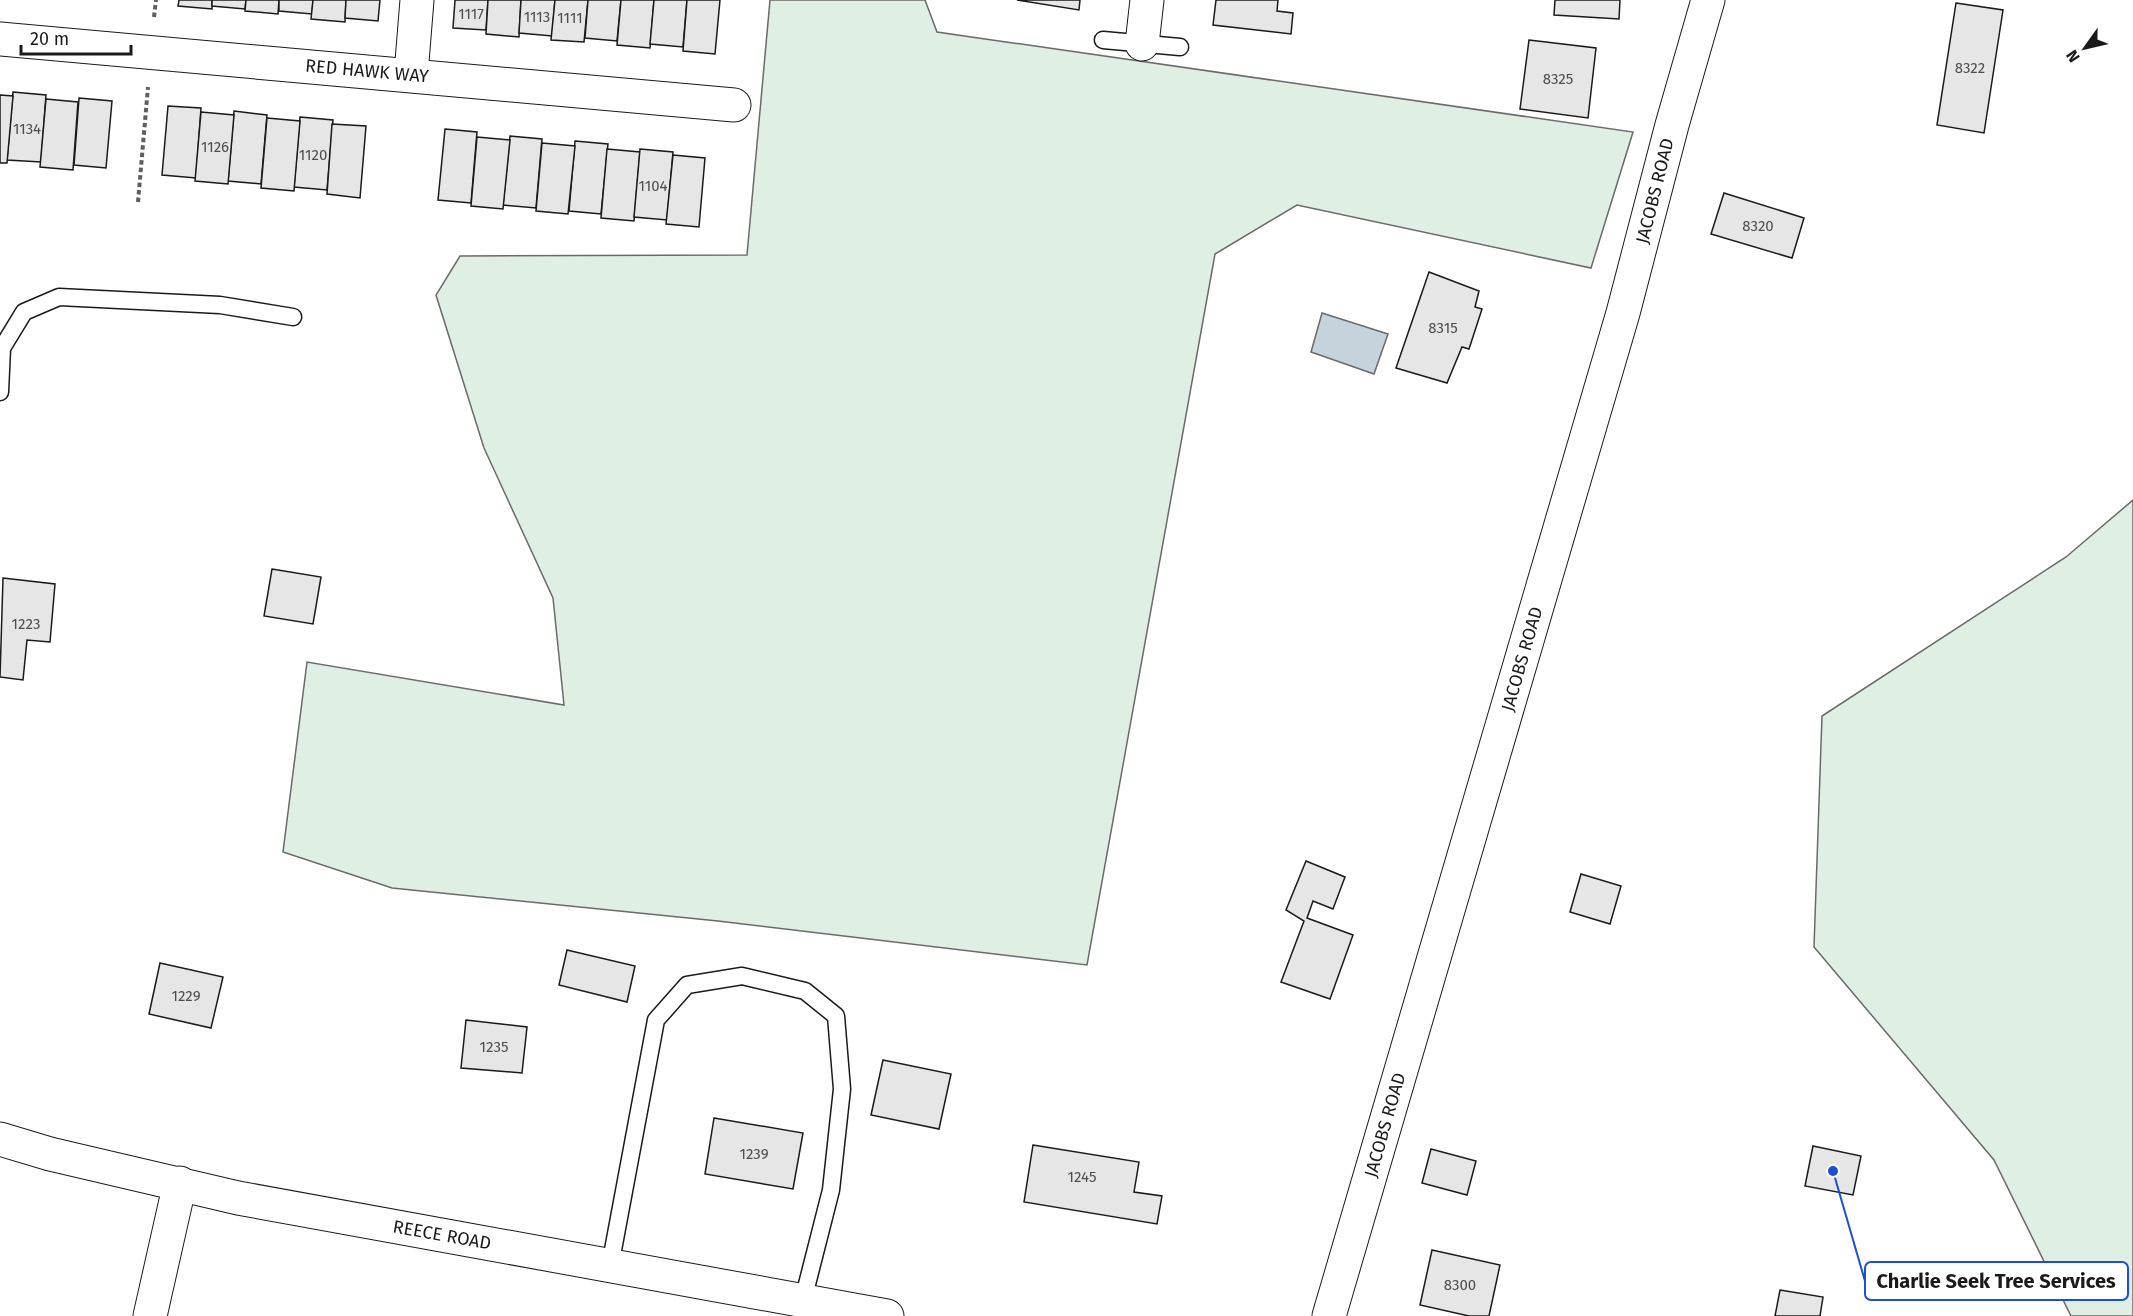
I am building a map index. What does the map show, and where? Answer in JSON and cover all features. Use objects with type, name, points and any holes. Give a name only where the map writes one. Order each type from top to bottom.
[{"type":"street","points":[[411,74],[417,0]]},
{"type":"street","points":[[1142,44],[1147,0]]},
{"type":"street","name":"JACOBS ROAD","points":[[1329,1316],[1623,313],[1672,125],[1708,0]]},
{"type":"street","name":"RED HAWK WAY","points":[[0,39],[151,54],[411,74],[734,105]]},
{"type":"street","name":"REECE ROAD","points":[[0,1139],[50,1154],[238,1198],[887,1316]]},
{"type":"street","points":[[150,1316],[180,1183]]},
{"type":"lane","points":[[1103,40],[1180,48]]},
{"type":"lane","points":[[0,392],[2,348],[24,312],[59,297],[220,305],[293,317]]},
{"type":"lane","points":[[610,1266],[656,1020],[687,985],[742,976],[805,991],[836,1016],[842,1089],[831,1190],[802,1300]]},
{"type":"path","points":[[138,202],[148,83]]},
{"type":"green space","points":[[770,0],[925,0],[937,32],[1633,132],[1591,268],[1297,205],[1215,254],[1087,965],[718,921],[392,888],[283,852],[307,662],[564,705],[553,598],[484,448],[436,295],[460,256],[747,255]]},
{"type":"green space","points":[[2133,500],[2133,1316],[2071,1316],[1994,1160],[1814,947],[1822,716],[2066,557]]},
{"type":"shaded area","points":[[1322,313],[1388,334],[1374,374],[1311,352]]},
{"type":"building","points":[[179,0],[212,0],[212,9],[178,6]]},
{"type":"building","points":[[212,0],[246,0],[245,9],[212,6]]},
{"type":"building","points":[[246,0],[279,0],[278,14],[245,11]]},
{"type":"building","points":[[279,0],[313,0],[312,14],[279,11]]},
{"type":"building","points":[[313,0],[346,0],[345,22],[311,19]]},
{"type":"building","points":[[346,0],[380,0],[378,21],[345,18]]},
{"type":"building","points":[[455,0],[488,0],[486,30],[453,28]]},
{"type":"building","points":[[488,0],[521,0],[519,37],[486,34]]},
{"type":"building","points":[[521,0],[555,0],[552,36],[519,33]]},
{"type":"building","points":[[555,0],[588,0],[584,42],[551,40]]},
{"type":"building","points":[[588,0],[621,0],[617,41],[585,38]]},
{"type":"building","points":[[621,0],[654,0],[650,48],[617,45]]},
{"type":"building","points":[[654,0],[687,0],[683,47],[650,44]]},
{"type":"building","points":[[687,0],[720,0],[715,54],[683,51]]},
{"type":"building","points":[[1017,0],[1080,0],[1079,10]]},
{"type":"building","points":[[1216,0],[1278,0],[1277,11],[1293,13],[1291,34],[1213,25]]},
{"type":"building","points":[[1555,0],[1620,0],[1619,19],[1554,15]]},
{"type":"building","points":[[1956,3],[2003,10],[1984,133],[1937,125]]},
{"type":"building","points":[[1529,40],[1596,48],[1588,118],[1520,109]]},
{"type":"building","points":[[13,92],[46,95],[41,162],[7,160]]},
{"type":"building","points":[[0,95],[13,96],[7,163],[0,163]]},
{"type":"building","points":[[79,98],[112,101],[106,168],[74,165]]},
{"type":"building","points":[[46,99],[78,102],[73,170],[40,167]]},
{"type":"building","points":[[168,106],[201,108],[196,178],[162,175]]},
{"type":"building","points":[[234,111],[267,115],[261,184],[228,181]]},
{"type":"building","points":[[201,112],[234,115],[228,184],[195,181]]},
{"type":"building","points":[[300,117],[333,120],[327,190],[294,187]]},
{"type":"building","points":[[267,118],[300,121],[294,191],[261,188]]},
{"type":"building","points":[[332,124],[366,126],[360,198],[327,194]]},
{"type":"building","points":[[445,129],[477,132],[471,203],[438,200]]},
{"type":"building","points":[[510,136],[542,139],[536,208],[503,205]]},
{"type":"building","points":[[477,137],[510,140],[503,209],[471,206]]},
{"type":"building","points":[[575,141],[608,144],[601,214],[569,211]]},
{"type":"building","points":[[542,143],[575,146],[568,214],[536,211]]},
{"type":"building","points":[[607,149],[640,152],[634,221],[601,218]]},
{"type":"building","points":[[640,149],[673,152],[667,220],[634,217]]},
{"type":"building","points":[[673,155],[705,158],[699,227],[666,224]]},
{"type":"building","points":[[1724,193],[1804,218],[1792,258],[1711,234]]},
{"type":"building","points":[[1429,272],[1479,291],[1475,307],[1482,309],[1469,349],[1462,347],[1447,383],[1396,368]]},
{"type":"building","points":[[272,569],[321,577],[313,624],[264,616]]},
{"type":"building","points":[[3,578],[55,584],[50,642],[27,640],[23,680],[0,677]]},
{"type":"building","points":[[1306,861],[1345,877],[1333,909],[1313,901],[1307,918],[1353,935],[1330,999],[1281,982],[1304,921],[1286,910]]},
{"type":"building","points":[[1581,874],[1621,886],[1610,924],[1570,912]]},
{"type":"building","points":[[567,950],[635,966],[627,1002],[559,985]]},
{"type":"building","points":[[160,963],[223,977],[211,1028],[149,1014]]},
{"type":"building","points":[[466,1020],[527,1027],[522,1073],[461,1068]]},
{"type":"building","points":[[883,1060],[951,1074],[939,1129],[871,1115]]},
{"type":"building","points":[[714,1118],[803,1133],[793,1189],[705,1174]]},
{"type":"building","points":[[1033,1145],[1139,1162],[1134,1192],[1162,1196],[1157,1224],[1024,1202]]},
{"type":"building","points":[[1813,1146],[1861,1156],[1853,1195],[1805,1186]]},
{"type":"building","points":[[1431,1149],[1476,1161],[1467,1195],[1422,1183]]},
{"type":"building","points":[[1432,1250],[1500,1265],[1489,1316],[1469,1316],[1420,1305]]},
{"type":"building","points":[[1780,1290],[1823,1297],[1820,1316],[1775,1316]]},
{"type":"place","name":"Charlie Seek Tree Services","points":[[1833,1171]]}]
